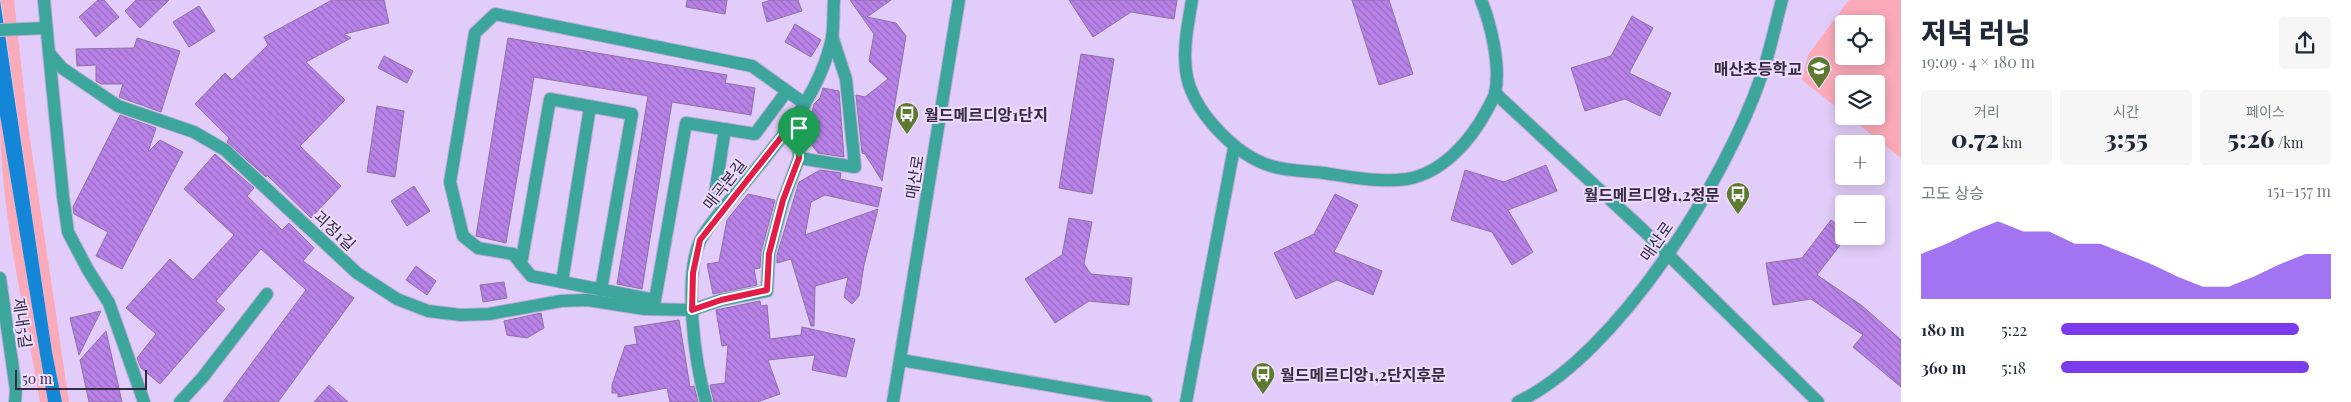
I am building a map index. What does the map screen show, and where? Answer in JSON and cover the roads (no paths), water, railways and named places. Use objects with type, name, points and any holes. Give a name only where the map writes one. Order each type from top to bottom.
[{"type":"street","points":[[44,0],[68,232],[88,270],[109,303],[144,402]]},
{"type":"street","name":"매곡본길","points":[[706,402],[701,384],[692,310],[693,273],[700,240],[798,116],[805,104],[825,63],[832,36],[834,0]]},
{"type":"street","name":"매산로","points":[[894,402],[959,0]]},
{"type":"street","points":[[1192,0],[1185,40],[1186,73],[1197,101],[1216,128],[1234,148],[1271,166],[1367,179],[1407,178],[1430,171],[1456,153],[1478,128],[1495,93],[1495,55],[1490,21],[1481,0]]},
{"type":"street","name":"매산로","points":[[1518,402],[1530,396],[1570,366],[1601,336],[1625,309],[1668,254],[1695,214],[1728,153],[1761,77],[1782,0]]},
{"type":"street","points":[[787,91],[755,134],[686,123],[656,300],[531,276],[513,254],[478,248],[463,236],[450,182],[475,34],[495,14],[752,66],[787,91],[805,104]]},
{"type":"street","points":[[0,30],[46,28]]},
{"type":"street","points":[[799,158],[855,167],[846,79],[832,36]]},
{"type":"street","name":"괴정1길","points":[[49,53],[62,68],[118,106],[194,132],[225,150],[357,273],[397,299],[428,310],[461,315],[489,314],[561,301],[587,300],[645,309],[692,310]]},
{"type":"street","points":[[1495,93],[1668,254],[1817,402]]},
{"type":"street","points":[[521,264],[550,100],[632,114],[601,290]]},
{"type":"street","points":[[562,282],[590,107]]},
{"type":"street","points":[[692,310],[721,300],[767,290],[769,254],[783,200],[799,158],[798,116]]},
{"type":"street","points":[[715,193],[725,129]]},
{"type":"street","points":[[1186,402],[1234,148]]},
{"type":"street","name":"제내5길","points":[[0,278],[16,390],[15,402]]},
{"type":"street","points":[[180,402],[203,376],[267,294]]},
{"type":"street","points":[[901,360],[1146,402]]},
{"type":"water","points":[[0,0],[52,352],[62,402],[48,402],[0,115]]},
{"type":"place","name":"매산초등학교","points":[[1819,89]]},
{"type":"place","name":"월드메르디앙1단지","points":[[907,135]]},
{"type":"place","name":"월드메르디앙1,2정문","points":[[1738,215]]},
{"type":"place","name":"월드메르디앙1,2단지후문","points":[[1263,395]]}]
